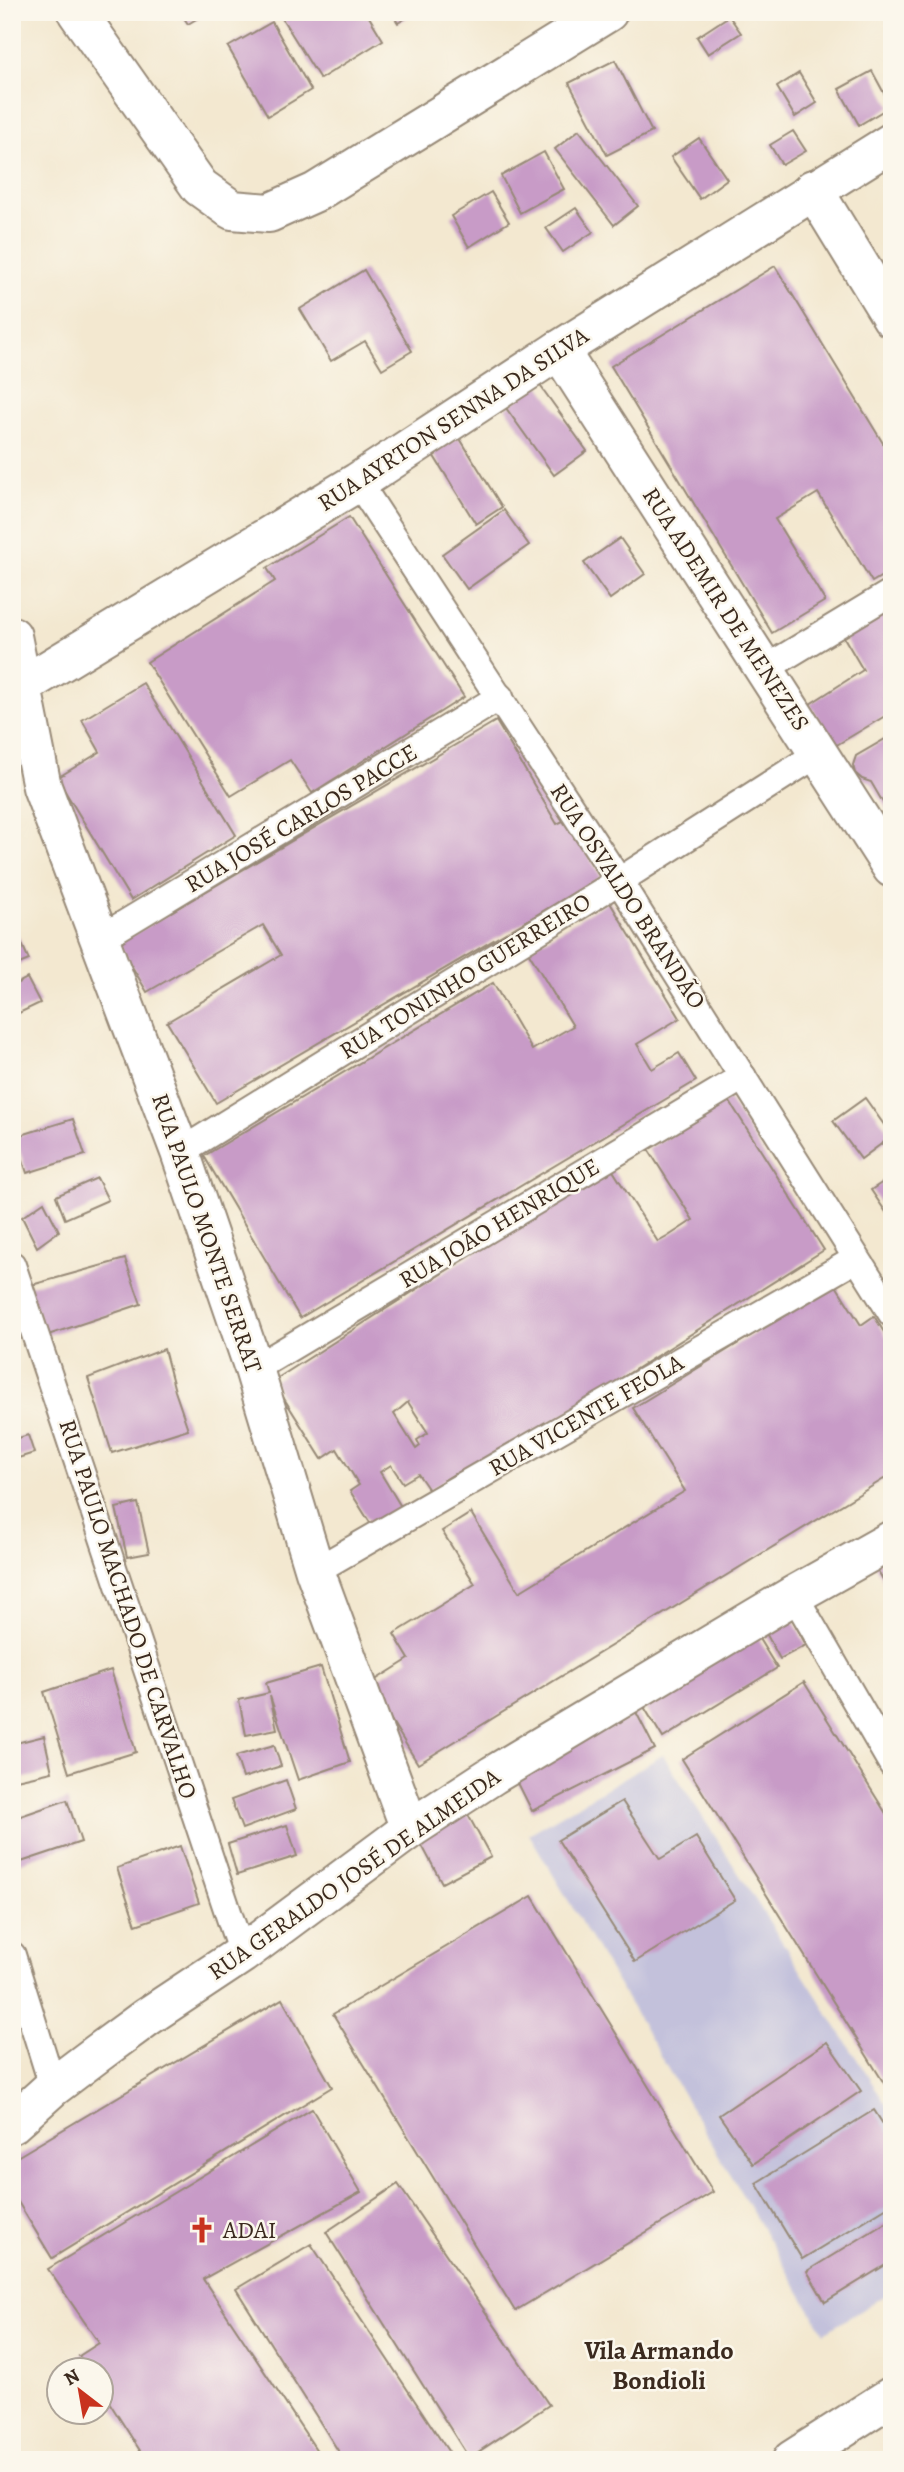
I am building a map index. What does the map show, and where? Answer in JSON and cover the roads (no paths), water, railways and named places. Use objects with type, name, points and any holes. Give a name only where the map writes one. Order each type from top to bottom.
[{"type":"street","points":[[77,12],[201,187],[232,210],[269,213],[316,192],[608,12]]},
{"type":"street","name":"RUA AYRTON SENNA DA SILVA","points":[[17,689],[358,481],[559,350],[892,142]]},
{"type":"street","points":[[813,189],[892,318]]},
{"type":"street","name":"RUA ADEMIR DE MENEZES","points":[[559,350],[892,869]]},
{"type":"street","name":"RUA PAULO MONTE SERRAT","points":[[12,635],[17,689],[42,787],[180,1152],[254,1368],[315,1571],[410,1829]]},
{"type":"street","name":"RUA GERALDO JOSÉ DE ALMEIDA","points":[[12,2124],[54,2087],[147,2017],[242,1954],[410,1829],[493,1775],[794,1595],[892,1540]]},
{"type":"street","points":[[792,2460],[892,2396]]},
{"type":"lane","name":"RUA OSVALDO BRANDÃO","points":[[358,481],[619,881],[892,1314]]},
{"type":"lane","points":[[763,670],[892,592]]},
{"type":"lane","name":"RUA JOSÉ CARLOS PACCE","points":[[101,938],[500,698]]},
{"type":"lane","name":"RUA TONINHO GUERREIRO","points":[[180,1152],[619,881],[819,753]]},
{"type":"lane","name":"RUA JOÃO HENRIQUE","points":[[254,1368],[743,1077]]},
{"type":"lane","name":"RUA VICENTE FEOLA","points":[[315,1571],[856,1258]]},
{"type":"lane","name":"RUA PAULO MACHADO DE CARVALHO","points":[[12,1265],[20,1313],[242,1954]]},
{"type":"lane","points":[[794,1595],[892,1764]]},
{"type":"lane","points":[[12,1955],[54,2087]]},
{"type":"place","name":"ADAI","points":[[202,2230]]},
{"type":"district","name":"Vila Armando Bondioli","points":[[659,2365]]}]
